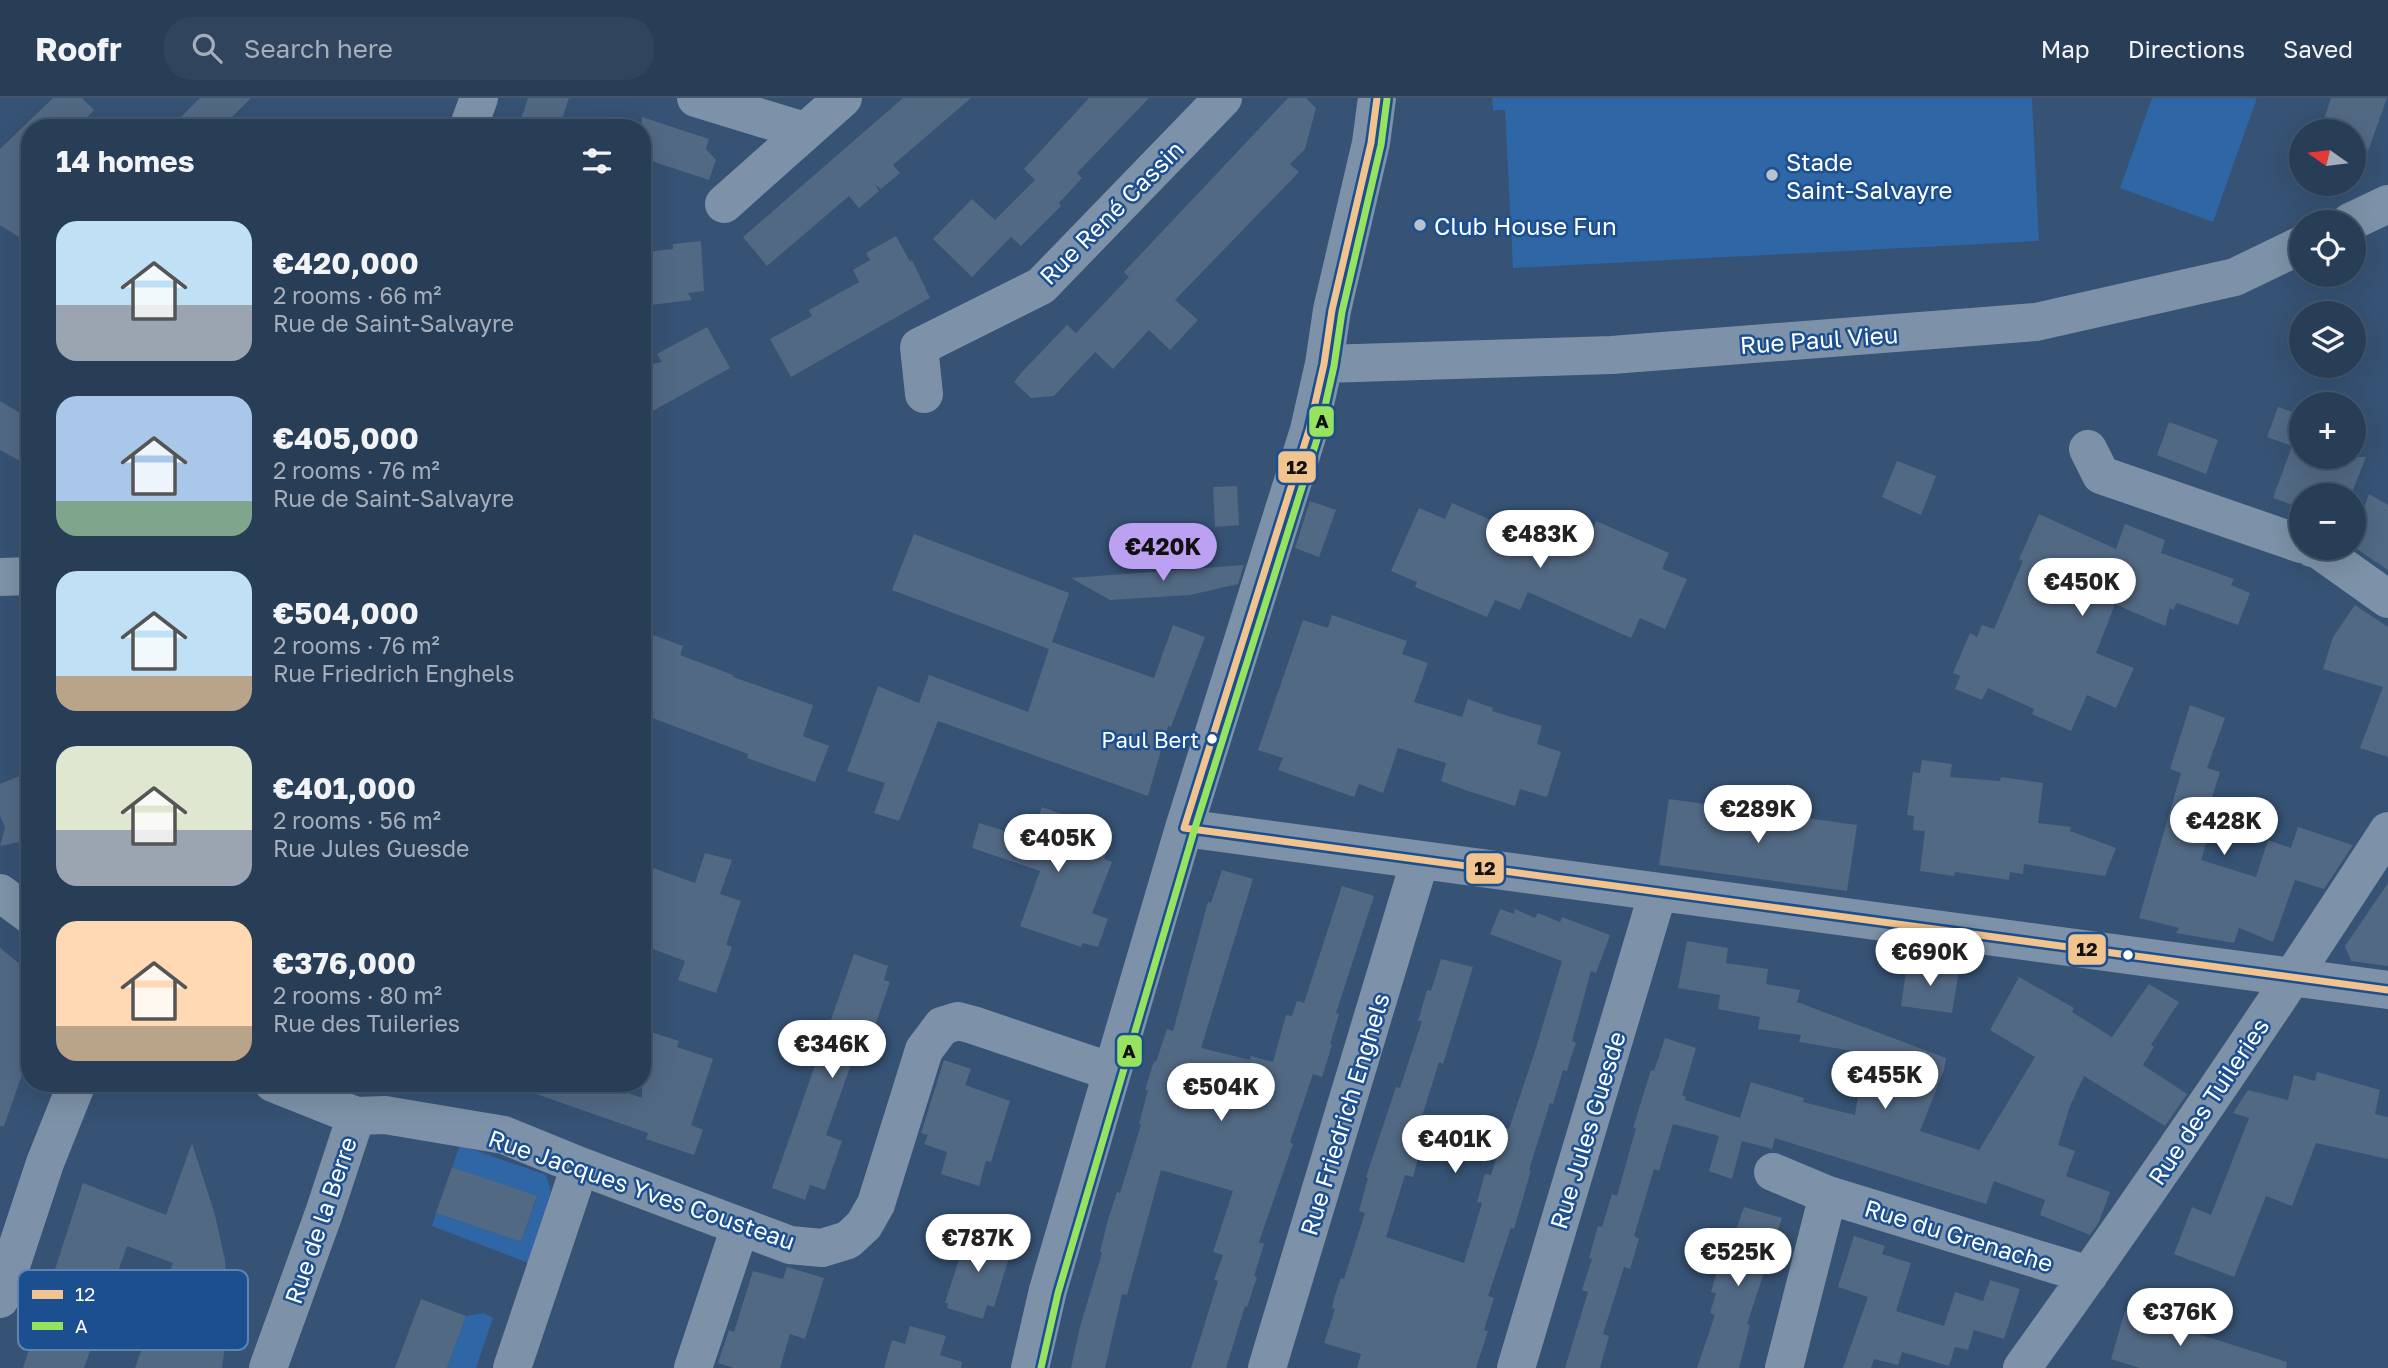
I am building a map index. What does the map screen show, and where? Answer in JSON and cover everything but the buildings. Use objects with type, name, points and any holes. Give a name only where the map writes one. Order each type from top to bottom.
[{"type":"street","points":[[471,119],[479,98]]},
{"type":"street","points":[[696,98],[804,131]]},
{"type":"street","points":[[724,204],[843,98]]},
{"type":"street","name":"Rue René Cassin","points":[[924,394],[919,347],[1041,286],[1223,98]]},
{"type":"street","points":[[1030,1368],[1048,1290],[1184,828],[1309,430],[1324,364],[1332,310],[1371,143],[1377,98]]},
{"type":"street","points":[[2366,214],[2388,204]]},
{"type":"street","name":"Rue Paul Vieu","points":[[1324,364],[1612,355],[2036,322],[2235,276],[2289,251]]},
{"type":"street","points":[[2088,449],[2101,475],[2289,540]]},
{"type":"street","points":[[2333,560],[2388,599]]},
{"type":"street","points":[[0,577],[21,576]]},
{"type":"street","points":[[1184,828],[2388,990]]},
{"type":"street","name":"Rue des Tuileries","points":[[2022,1368],[2294,976],[2388,831]]},
{"type":"street","name":"Rue Friedrich Enghels","points":[[1268,1368],[1420,860]]},
{"type":"street","name":"Rue Jules Guesde","points":[[1516,1368],[1658,892]]},
{"type":"street","points":[[0,893],[21,908]]},
{"type":"street","name":"Rue Jacques Yves Cousteau","points":[[356,1116],[385,1115],[504,1135],[790,1245],[822,1248],[848,1240],[864,1225],[876,1205],[923,1050],[942,1026],[958,1021],[973,1025],[1112,1072]]},
{"type":"street","points":[[0,1299],[45,1163],[73,1092]]},
{"type":"street","name":"Rue de la Berre","points":[[268,1368],[356,1116],[296,1092]]},
{"type":"street","points":[[512,1368],[580,1166]]},
{"type":"street","name":"Rue du Grenache","points":[[1773,1172],[1828,1195],[2089,1275]]},
{"type":"street","points":[[1784,1368],[1828,1195]]},
{"type":"street","points":[[693,1368],[740,1227]]},
{"type":"shaded area","name":"Stade Saint-Salvayre","points":[[1492,98],[2032,98],[2039,241],[1513,268],[1505,110],[1493,110]]},
{"type":"shaded area","points":[[2152,98],[2257,98],[2213,222],[2120,188]]},
{"type":"shaded area","points":[[460,1145],[546,1175],[551,1191],[528,1263],[432,1226],[436,1213],[521,1242],[537,1197],[452,1167]]},
{"type":"shaded area","points":[[484,1313],[493,1318],[476,1368],[447,1368],[466,1316]]},
{"type":"transit line","name":"12","points":[[1184,828],[1309,430],[1324,364],[1332,310],[1371,143],[1377,98]]},
{"type":"transit line","name":"A","points":[[1041,1368],[1058,1293],[1194,831],[1319,433],[1334,366],[1342,312],[1381,145],[1387,99]]},
{"type":"transit line","name":"12","points":[[1184,828],[2388,990]]},
{"type":"place","name":"Stade Saint-Salvayre","points":[[1772,175]]},
{"type":"place","name":"Club House Fun","points":[[1420,225]]},
{"type":"place","name":"Paul Bert","points":[[1212,739]]}]
